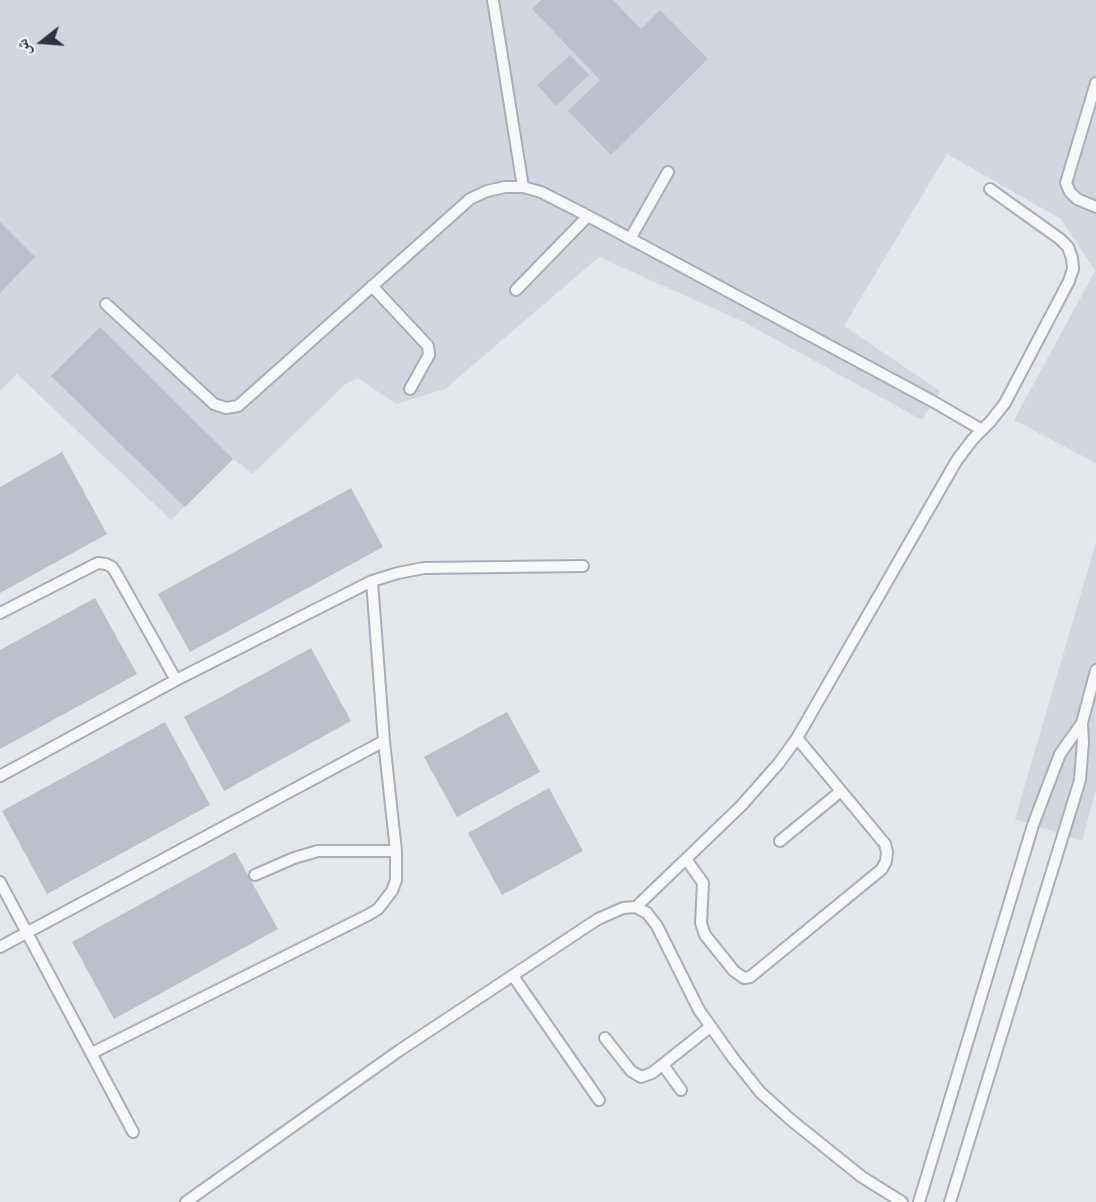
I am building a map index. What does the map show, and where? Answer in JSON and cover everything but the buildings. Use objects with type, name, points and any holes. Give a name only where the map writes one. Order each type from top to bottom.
[{"type":"lane","points":[[493,0],[523,187]]},
{"type":"lane","points":[[1096,83],[1066,183],[1077,200],[1096,207]]},
{"type":"lane","points":[[630,239],[668,172]]},
{"type":"lane","points":[[106,304],[214,404],[226,408],[238,406],[470,199],[487,191],[505,187],[523,187],[541,192],[588,216],[982,430]]},
{"type":"lane","points":[[636,907],[760,785],[797,738],[957,460],[1005,403],[1069,281],[1073,269],[1068,247],[990,189]]},
{"type":"lane","points":[[516,290],[588,216]]},
{"type":"lane","points":[[372,286],[428,346],[429,355],[410,389]]},
{"type":"lane","points":[[0,613],[98,563],[106,564],[116,573],[176,680]]},
{"type":"lane","points":[[0,776],[176,680],[372,581],[424,568],[583,566]]},
{"type":"lane","points":[[92,1053],[378,909],[392,891],[396,880],[396,851],[384,741],[372,581]]},
{"type":"lane","points":[[950,1202],[1080,780],[1082,723],[1096,670]]},
{"type":"lane","points":[[920,1202],[1033,825],[1060,754],[1082,723]]},
{"type":"lane","points":[[686,859],[703,883],[701,923],[705,935],[738,976],[744,978],[750,977],[882,869],[886,861],[885,844],[797,738]]},
{"type":"lane","points":[[0,947],[384,741]]},
{"type":"lane","points":[[780,841],[841,791]]},
{"type":"lane","points":[[255,875],[294,858],[318,851],[396,851]]},
{"type":"lane","points":[[0,882],[133,1132]]},
{"type":"lane","points":[[186,1202],[400,1050],[609,912],[636,907],[647,913],[657,926],[687,988],[710,1028],[746,1075],[774,1106],[862,1177],[903,1202]]},
{"type":"lane","points":[[513,976],[599,1100]]},
{"type":"lane","points":[[605,1038],[635,1075],[647,1077],[710,1028]]},
{"type":"lane","points":[[663,1065],[681,1090]]},
{"type":"shaded area","points":[[0,0],[1096,0],[1096,463],[1014,420],[1095,271],[1061,219],[947,154],[844,326],[940,391],[922,420],[744,322],[599,257],[445,389],[396,404],[358,378],[344,385],[253,474],[233,459],[171,520],[17,374],[0,391]]},
{"type":"shaded area","points":[[1096,542],[1096,790],[1082,841],[1015,819]]}]
